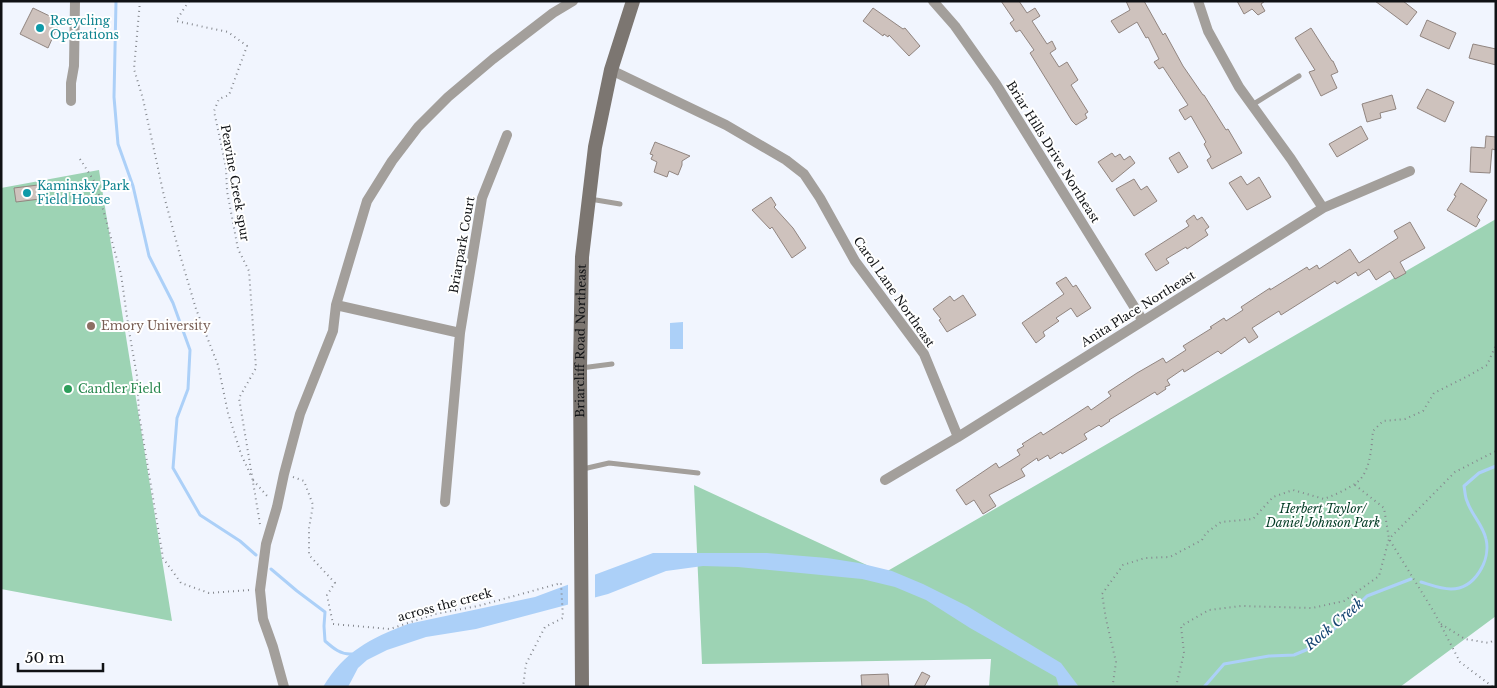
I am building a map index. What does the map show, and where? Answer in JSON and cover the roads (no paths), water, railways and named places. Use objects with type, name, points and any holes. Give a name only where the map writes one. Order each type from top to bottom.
[{"type":"main road","name":"Briarcliff Road Northeast","points":[[582,687],[580,368],[582,257],[595,147],[612,70],[632,1]]},
{"type":"street","points":[[71,101],[71,83],[74,66],[75,1]]},
{"type":"street","points":[[284,687],[274,648],[263,619],[260,590],[266,544],[278,507],[284,474],[300,414],[333,331],[336,305],[367,201],[392,161],[418,126],[448,97],[493,59],[572,1]]},
{"type":"street","name":"Briar Hills Drive Northeast","points":[[932,1],[955,26],[996,84],[1143,321]]},
{"type":"street","points":[[1198,1],[1208,30],[1239,87],[1291,159],[1323,208]]},
{"type":"street","name":"Carol Lane Northeast","points":[[612,70],[726,125],[786,160],[804,174],[820,198],[855,261],[924,354],[958,437]]},
{"type":"street","name":"Briarpark Court","points":[[445,502],[460,333],[482,198],[507,135]]},
{"type":"street","name":"Anita Place Northeast","points":[[885,480],[958,437],[1323,208],[1410,171]]},
{"type":"street","points":[[336,305],[460,333]]},
{"type":"lane","points":[[1252,105],[1299,76]]},
{"type":"lane","points":[[588,199],[620,204]]},
{"type":"lane","points":[[580,368],[612,364]]},
{"type":"lane","points":[[582,470],[609,463],[698,473]]},
{"type":"water","points":[[683,322],[683,349],[670,349],[670,323]]},
{"type":"water","points":[[653,553],[767,553],[827,558],[892,571],[967,606],[1061,663],[1079,687],[1059,687],[1056,677],[970,628],[926,600],[895,587],[862,579],[738,567],[703,566],[666,571],[608,594],[476,629],[426,637],[387,650],[367,660],[358,668],[348,687],[323,687],[349,655],[381,635],[408,624],[535,597]]},
{"type":"waterway","points":[[116,1],[114,97],[118,144],[133,186],[149,256],[173,303],[190,350],[188,389],[177,418],[173,468],[200,515],[240,541],[256,555]]},
{"type":"waterway","name":"Rock Creek","points":[[1421,582],[1436,587],[1460,588],[1474,579],[1479,572],[1486,556],[1486,539],[1469,506],[1464,486],[1479,473],[1496,466]]},
{"type":"waterway","points":[[271,569],[325,612],[325,641],[341,652],[352,654]]},
{"type":"waterway","name":"Rock Creek","points":[[1204,687],[1224,664],[1269,656],[1294,655],[1306,650],[1334,629],[1367,596],[1411,579]]},
{"type":"place","name":"Recycling Operations","points":[[40,28]]},
{"type":"place","name":"Kaminsky Park Field House","points":[[27,193]]},
{"type":"place","name":"Emory University","points":[[91,326]]},
{"type":"place","name":"Candler Field","points":[[68,389]]},
{"type":"park label","name":"Herbert Taylor/ Daniel Johnson Park","points":[[1323,516]]}]
